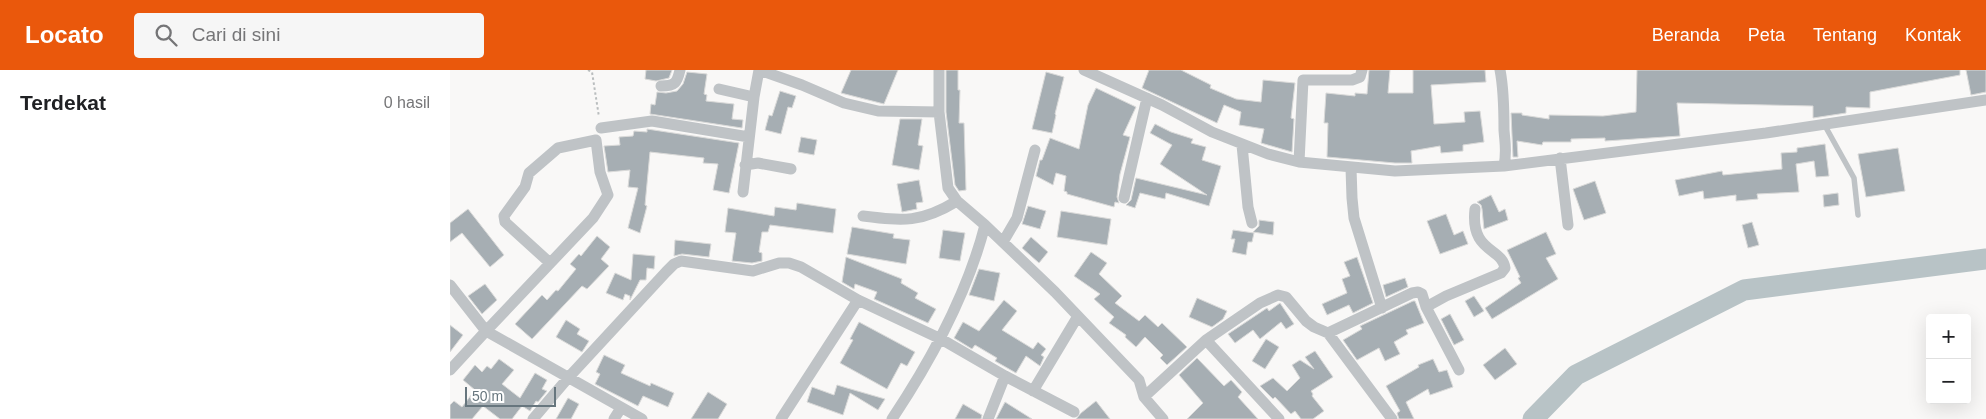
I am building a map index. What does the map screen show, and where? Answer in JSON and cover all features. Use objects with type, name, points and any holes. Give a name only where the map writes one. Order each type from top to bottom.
[{"type":"street","points":[[661,86],[672,86],[676,83],[680,70]]},
{"type":"street","points":[[742,192],[759,70],[802,85],[844,103],[878,111],[916,110],[939,112]]},
{"type":"street","points":[[938,70],[939,112],[948,188],[957,201],[1003,242],[1139,380],[1144,398],[1164,419]]},
{"type":"street","points":[[1084,70],[1147,98],[1212,132],[1242,145],[1299,162],[1395,171],[1504,166],[1766,134],[1986,100]]},
{"type":"street","points":[[1299,162],[1302,75],[1352,80],[1360,77],[1362,70]]},
{"type":"street","points":[[1500,70],[1503,86],[1504,135],[1507,148],[1504,166]]},
{"type":"street","points":[[719,89],[754,96]]},
{"type":"street","points":[[1124,198],[1147,98]]},
{"type":"street","points":[[601,128],[652,121],[749,137]]},
{"type":"street","points":[[450,370],[593,218],[608,195],[600,172],[596,140],[558,148],[529,172],[525,187],[504,216],[505,222],[550,263]]},
{"type":"street","points":[[1242,145],[1248,207],[1252,223]]},
{"type":"street","points":[[1003,242],[1017,218],[1035,150]]},
{"type":"street","points":[[1560,158],[1568,225]]},
{"type":"street","points":[[745,164],[758,163],[792,169]]},
{"type":"street","points":[[1351,168],[1354,218],[1382,308]]},
{"type":"street","points":[[863,216],[914,220],[937,213],[957,201]]},
{"type":"street","points":[[1426,307],[1446,296],[1501,273],[1505,268],[1503,262],[1482,244],[1477,236],[1475,209]]},
{"type":"street","points":[[892,419],[941,339],[977,255],[985,225]]},
{"type":"street","points":[[533,419],[568,378],[666,272],[674,264],[681,261],[753,271],[779,263],[789,263],[801,267],[858,300],[941,339],[1005,376],[1074,412]]},
{"type":"street","points":[[450,285],[486,330],[642,419]]},
{"type":"street","points":[[1328,334],[1416,292],[1422,294],[1426,307],[1459,370]]},
{"type":"street","points":[[1144,398],[1206,340],[1260,303],[1278,295],[1286,297],[1314,328],[1328,334],[1392,419]]},
{"type":"street","points":[[781,419],[858,300]]},
{"type":"street","points":[[1033,391],[1078,316]]},
{"type":"street","points":[[1206,340],[1279,419]]},
{"type":"street","points":[[988,419],[1005,376]]},
{"type":"street","points":[[614,419],[621,408]]},
{"type":"lane","points":[[1824,124],[1854,178],[1858,215]]},
{"type":"path","points":[[588,70],[592,71],[601,128]]},
{"type":"building","points":[[646,70],[672,70],[669,78],[656,81],[645,79]]},
{"type":"building","points":[[851,70],[898,70],[884,104],[841,93]]},
{"type":"building","points":[[946,70],[958,70],[958,90],[960,90],[959,123],[964,123],[966,190],[959,191],[955,185],[946,112]]},
{"type":"building","points":[[1149,70],[1181,70],[1211,85],[1210,88],[1236,99],[1261,102],[1263,80],[1295,83],[1291,118],[1294,119],[1292,152],[1261,143],[1264,129],[1239,125],[1241,112],[1224,105],[1217,123],[1142,88]]},
{"type":"building","points":[[1369,70],[1390,70],[1388,93],[1413,93],[1413,70],[1485,70],[1486,82],[1431,85],[1434,124],[1465,122],[1464,112],[1480,111],[1484,142],[1463,145],[1463,151],[1441,153],[1440,146],[1411,151],[1412,163],[1327,157],[1328,123],[1324,123],[1326,93],[1355,96],[1355,93],[1367,94]]},
{"type":"building","points":[[1637,70],[1960,70],[1960,75],[1870,92],[1870,108],[1846,107],[1846,113],[1813,118],[1813,106],[1677,103],[1680,136],[1605,141],[1605,138],[1571,139],[1571,142],[1543,142],[1542,145],[1517,141],[1518,157],[1513,157],[1511,113],[1522,113],[1522,115],[1549,119],[1549,115],[1603,116],[1636,112]]},
{"type":"building","points":[[1966,70],[1986,70],[1986,92],[1971,95]]},
{"type":"building","points":[[687,72],[707,74],[704,94],[707,95],[706,101],[734,104],[732,119],[743,120],[742,128],[650,114],[651,104],[655,105],[657,92],[677,91],[683,84]]},
{"type":"building","points":[[1046,72],[1064,77],[1052,133],[1032,129]]},
{"type":"building","points":[[1096,88],[1136,107],[1123,135],[1130,137],[1120,174],[1117,197],[1119,203],[1115,202],[1114,207],[1067,194],[1064,191],[1066,176],[1056,173],[1053,185],[1036,176],[1040,160],[1042,160],[1050,138],[1079,149],[1088,105]]},
{"type":"building","points":[[780,91],[796,96],[792,108],[788,107],[781,134],[765,130],[769,115],[772,116]]},
{"type":"building","points":[[900,119],[922,119],[918,145],[923,146],[919,170],[892,165]]},
{"type":"building","points":[[1155,124],[1171,132],[1193,139],[1191,143],[1206,147],[1202,160],[1221,166],[1209,206],[1166,193],[1165,199],[1140,193],[1135,208],[1126,205],[1131,200],[1136,178],[1207,195],[1160,164],[1172,145],[1150,133]]},
{"type":"building","points":[[647,129],[739,143],[729,193],[713,190],[718,164],[703,163],[704,158],[650,152],[645,205],[647,206],[640,233],[628,228],[638,188],[628,187],[630,170],[608,172],[604,146],[620,145],[619,137],[633,136],[634,131],[647,132]]},
{"type":"building","points":[[801,137],[817,140],[814,155],[798,152]]},
{"type":"building","points":[[1825,144],[1829,176],[1816,177],[1814,161],[1796,164],[1799,192],[1757,194],[1758,199],[1736,201],[1736,195],[1704,199],[1703,191],[1679,196],[1675,180],[1722,171],[1723,175],[1782,169],[1781,153],[1797,152],[1797,148]]},
{"type":"building","points":[[1898,148],[1905,191],[1866,197],[1858,154]]},
{"type":"building","points":[[919,180],[923,202],[916,203],[917,209],[902,212],[897,184]]},
{"type":"building","points":[[1595,181],[1606,213],[1584,220],[1573,189]]},
{"type":"building","points":[[1838,193],[1839,205],[1824,207],[1823,195]]},
{"type":"building","points":[[1491,195],[1499,212],[1505,209],[1508,220],[1484,229],[1481,205],[1477,202]]},
{"type":"building","points":[[797,203],[836,209],[833,233],[770,225],[768,232],[762,232],[759,252],[762,253],[762,261],[752,263],[732,261],[736,233],[725,232],[728,208],[774,216],[775,207],[796,210]]},
{"type":"building","points":[[1028,206],[1046,211],[1040,229],[1022,224]]},
{"type":"building","points":[[468,209],[504,255],[490,267],[462,233],[450,242],[450,223]]},
{"type":"building","points":[[1061,211],[1111,219],[1107,245],[1057,237]]},
{"type":"building","points":[[1446,214],[1454,235],[1463,231],[1468,244],[1440,254],[1427,221]]},
{"type":"building","points":[[1259,220],[1274,222],[1273,235],[1253,232],[1259,226]]},
{"type":"building","points":[[1752,222],[1759,245],[1748,248],[1742,225]]},
{"type":"building","points":[[852,227],[894,234],[893,238],[910,240],[906,264],[847,254]]},
{"type":"building","points":[[943,230],[965,233],[960,261],[939,258]]},
{"type":"building","points":[[1233,230],[1254,233],[1252,242],[1248,242],[1246,255],[1232,252],[1235,239],[1231,239]]},
{"type":"building","points":[[1546,232],[1556,254],[1546,258],[1558,279],[1492,319],[1485,308],[1521,283],[1507,250]]},
{"type":"building","points":[[597,236],[610,247],[601,259],[609,266],[587,289],[582,286],[532,339],[515,324],[542,295],[547,300],[556,290],[558,291],[576,269],[570,264],[579,254],[581,256]]},
{"type":"building","points":[[1031,237],[1048,252],[1039,263],[1022,248]]},
{"type":"building","points":[[675,240],[711,244],[709,257],[682,254],[674,256]]},
{"type":"building","points":[[1091,252],[1107,263],[1099,274],[1122,296],[1115,303],[1139,321],[1145,315],[1158,327],[1162,323],[1187,347],[1167,365],[1160,358],[1163,355],[1145,337],[1136,347],[1125,337],[1126,335],[1109,323],[1114,317],[1094,299],[1100,294],[1074,276]]},
{"type":"building","points":[[633,254],[655,256],[654,269],[647,268],[646,280],[640,280],[630,300],[630,296],[625,294],[623,300],[606,293],[615,273],[631,280]]},
{"type":"building","points":[[846,257],[902,279],[901,283],[918,293],[915,298],[936,309],[928,323],[874,299],[877,292],[855,284],[854,289],[842,282]]},
{"type":"building","points":[[1357,257],[1373,303],[1353,313],[1349,305],[1327,315],[1322,304],[1347,293],[1342,279],[1350,276],[1344,262]]},
{"type":"building","points":[[979,269],[1000,273],[994,301],[969,295]]},
{"type":"building","points":[[1405,278],[1408,287],[1386,297],[1383,285]]},
{"type":"building","points":[[485,284],[497,300],[482,314],[468,296]]},
{"type":"building","points":[[1474,296],[1484,311],[1474,317],[1465,301]]},
{"type":"building","points":[[1197,298],[1227,311],[1223,319],[1212,327],[1189,317]]},
{"type":"building","points":[[1004,300],[1017,311],[1002,330],[1033,349],[1038,342],[1046,349],[1041,355],[1044,357],[1040,366],[1026,356],[1016,373],[995,361],[997,358],[975,345],[972,349],[954,338],[963,322],[979,331]]},
{"type":"building","points":[[1415,301],[1424,323],[1406,330],[1408,334],[1394,342],[1400,354],[1385,361],[1379,348],[1357,360],[1343,340],[1362,329],[1360,326]]},
{"type":"building","points":[[1280,303],[1294,324],[1286,329],[1281,322],[1260,339],[1253,330],[1235,343],[1228,334],[1267,308],[1269,311]]},
{"type":"building","points":[[1450,314],[1464,340],[1454,345],[1441,319]]},
{"type":"building","points":[[566,320],[580,329],[577,334],[589,341],[582,352],[556,337]]},
{"type":"building","points":[[859,322],[915,352],[907,366],[901,363],[887,389],[840,363],[853,340],[850,339]]},
{"type":"building","points":[[450,325],[463,335],[450,352]]},
{"type":"building","points":[[1266,339],[1279,347],[1265,369],[1252,361]]},
{"type":"building","points":[[1505,348],[1517,364],[1495,380],[1483,365]]},
{"type":"building","points":[[1315,351],[1333,377],[1311,391],[1312,396],[1324,411],[1313,419],[1301,419],[1295,411],[1291,414],[1275,397],[1273,399],[1260,386],[1273,378],[1287,391],[1300,378],[1292,365],[1300,360],[1314,369],[1305,357]]},
{"type":"building","points":[[604,355],[625,365],[621,373],[650,386],[651,383],[674,393],[668,407],[643,396],[638,406],[595,384],[600,374],[596,372]]},
{"type":"building","points":[[1197,358],[1224,386],[1231,380],[1242,392],[1238,397],[1258,419],[1187,419],[1203,403],[1179,375]]},
{"type":"building","points":[[499,359],[514,370],[502,384],[520,398],[535,373],[547,380],[542,389],[547,391],[538,402],[536,401],[530,411],[522,406],[512,419],[500,419],[483,406],[472,419],[450,419],[450,405],[454,401],[462,407],[475,390],[463,380],[475,365],[482,372],[487,366],[491,369]]},
{"type":"building","points":[[1433,359],[1439,372],[1447,370],[1453,387],[1430,395],[1428,389],[1406,402],[1414,419],[1399,419],[1397,413],[1400,411],[1386,386],[1419,367],[1418,365]]},
{"type":"building","points":[[837,385],[885,399],[878,410],[850,393],[843,415],[807,402],[812,387],[834,395]]},
{"type":"building","points":[[708,392],[727,404],[718,419],[691,419]]},
{"type":"building","points":[[568,398],[579,404],[571,419],[556,419]]},
{"type":"building","points":[[1096,401],[1110,419],[1076,419],[1081,413]]},
{"type":"building","points":[[1005,402],[1032,419],[996,419]]},
{"type":"building","points":[[963,404],[982,415],[981,419],[955,419]]},
{"type":"waterway","points":[[1533,419],[1576,375],[1744,290],[1986,259]]}]
